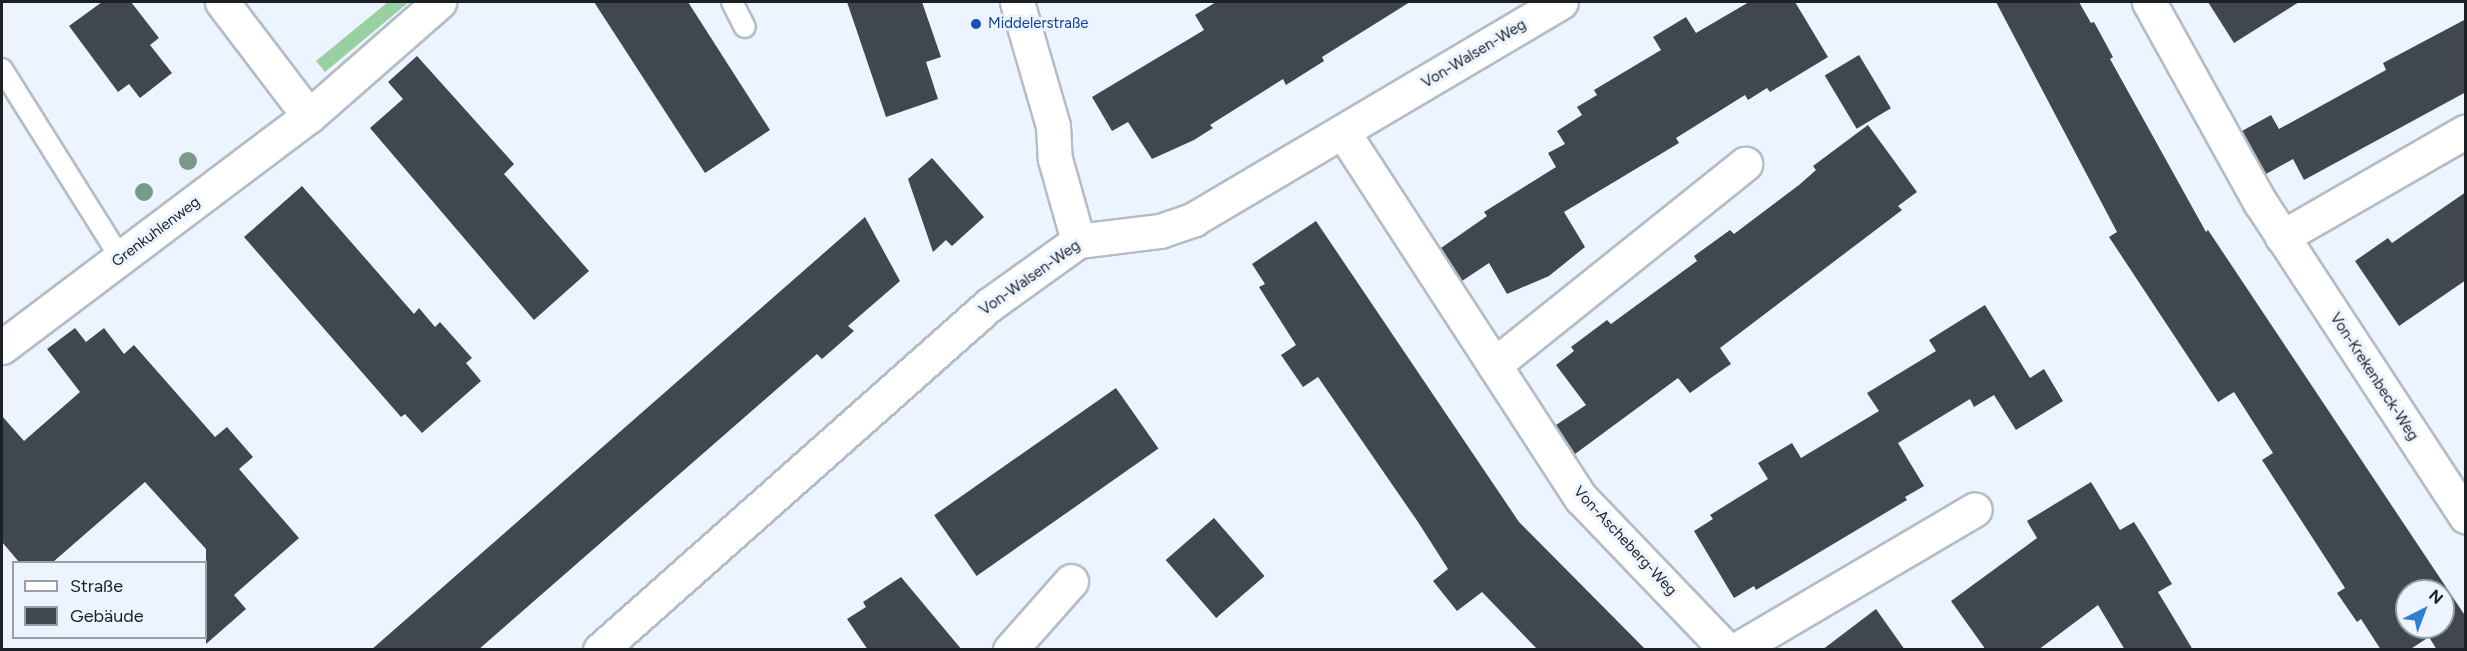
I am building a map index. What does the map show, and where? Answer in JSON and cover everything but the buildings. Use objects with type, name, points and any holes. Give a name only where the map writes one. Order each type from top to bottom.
[{"type":"street","points":[[222,2],[309,116]]},
{"type":"street","name":"Grenkuhlenweg","points":[[2,348],[309,116],[439,2]]},
{"type":"street","points":[[1017,2],[1053,126],[1055,159],[1078,241]]},
{"type":"street","name":"Von-Walsen-Weg","points":[[600,650],[989,305],[1078,241],[1160,231],[1194,219],[1561,2]]},
{"type":"street","name":"Von-Krekenbeck-Weg","points":[[2149,2],[2197,93],[2282,237],[2466,516]]},
{"type":"street","points":[[2282,237],[2466,131]]},
{"type":"street","name":"Von-Ascheberg-Weg","points":[[1342,132],[1581,498],[1727,650]]},
{"type":"street","points":[[1494,365],[1746,164]]},
{"type":"street","points":[[1736,650],[1975,508]]},
{"type":"street","points":[[1010,650],[1071,581]]},
{"type":"lane","points":[[732,2],[745,27]]},
{"type":"lane","points":[[2,69],[121,259]]},
{"type":"green space","points":[[388,2],[409,2],[325,72],[316,61]]},
{"type":"place","name":"Middelerstraße","points":[[976,24]]}]
